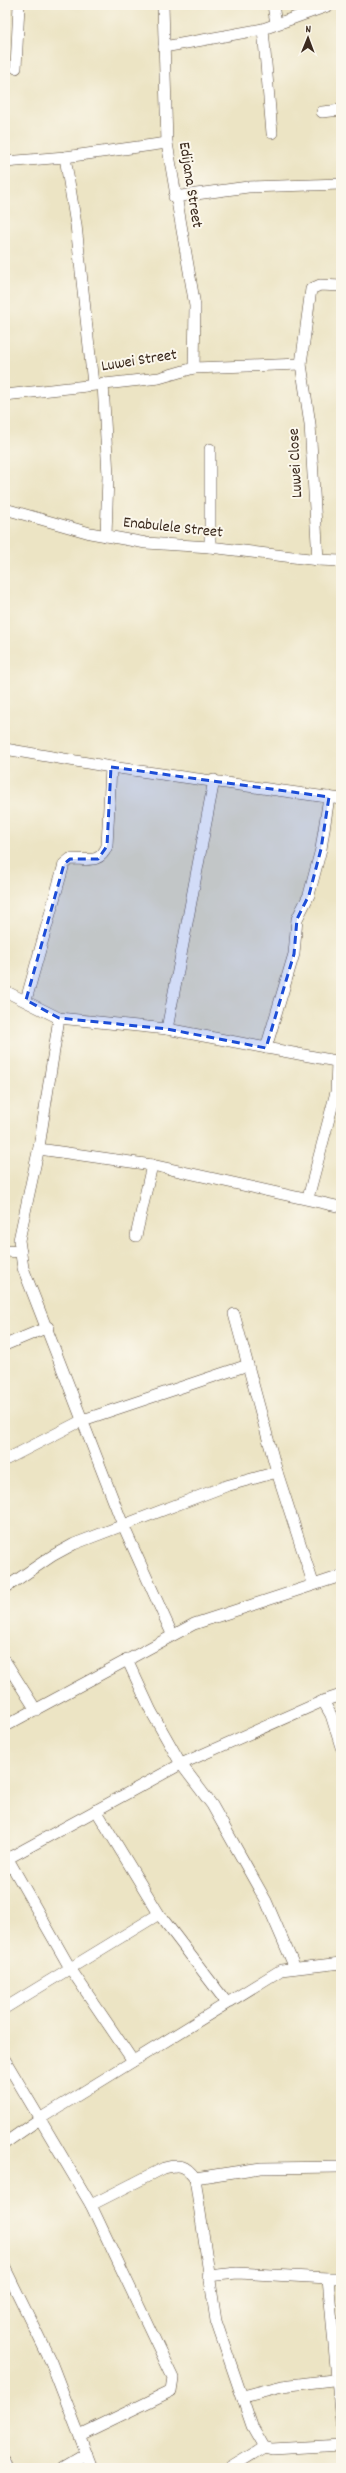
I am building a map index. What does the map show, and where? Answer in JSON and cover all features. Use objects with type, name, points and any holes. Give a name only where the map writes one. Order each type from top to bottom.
[{"type":"street","points":[[16,68],[19,5]]},
{"type":"street","name":"Edijana Street","points":[[163,5],[166,143],[174,197],[195,306],[194,368]]},
{"type":"street","points":[[273,5],[276,24]]},
{"type":"street","points":[[164,47],[263,29],[330,5]]},
{"type":"street","points":[[263,29],[272,133]]},
{"type":"street","points":[[322,112],[341,110]]},
{"type":"street","points":[[5,162],[65,157],[166,143]]},
{"type":"street","points":[[65,157],[76,224],[98,384],[108,476],[106,536]]},
{"type":"street","points":[[174,197],[248,187],[341,184]]},
{"type":"street","name":"Luwei Close","points":[[318,560],[310,424],[301,364],[311,289],[320,285],[341,286]]},
{"type":"street","name":"Luwei Street","points":[[5,395],[159,378],[194,368],[301,364]]},
{"type":"street","points":[[210,449],[210,547]]},
{"type":"street","name":"Enabulele Street","points":[[5,509],[106,536],[146,544],[210,547],[318,560],[341,561]]},
{"type":"street","points":[[5,749],[111,767],[214,780],[341,799]]},
{"type":"street","points":[[26,1000],[64,864],[70,859],[98,859],[104,855],[107,846],[111,767]]},
{"type":"street","points":[[167,1029],[214,780]]},
{"type":"street","points":[[266,1048],[294,954],[297,919],[309,895],[321,850],[329,797]]},
{"type":"street","points":[[5,992],[26,1000],[59,1018],[167,1029],[339,1061],[336,1092],[308,1198]]},
{"type":"street","points":[[59,1018],[39,1149],[19,1240],[23,1268],[48,1328],[124,1526],[172,1634]]},
{"type":"street","points":[[39,1149],[152,1165],[308,1198],[341,1207]]},
{"type":"street","points":[[136,1236],[152,1165]]},
{"type":"street","points":[[5,1251],[21,1252]]},
{"type":"street","points":[[234,1314],[277,1472],[314,1583]]},
{"type":"street","points":[[5,1345],[48,1328]]},
{"type":"street","points":[[5,1460],[83,1420],[248,1365]]},
{"type":"street","points":[[5,1588],[64,1549],[226,1486],[277,1472]]},
{"type":"street","points":[[5,1726],[172,1634],[194,1624],[314,1583],[341,1576]]},
{"type":"street","points":[[127,1659],[151,1711],[181,1764],[212,1805],[266,1901],[295,1968]]},
{"type":"street","points":[[5,1661],[36,1710]]},
{"type":"street","points":[[133,2062],[70,1968],[7,1859],[181,1764],[324,1701],[341,1695]]},
{"type":"street","points":[[324,1701],[331,1715],[341,1748]]},
{"type":"street","points":[[96,1810],[159,1914],[227,2003]]},
{"type":"street","points":[[5,2008],[159,1914]]},
{"type":"street","points":[[5,2143],[41,2118],[281,1970],[341,1963]]},
{"type":"street","points":[[5,2060],[41,2118],[91,2205],[169,2368],[173,2385],[171,2391],[80,2436]]},
{"type":"street","points":[[91,2205],[164,2168],[177,2164],[188,2168],[195,2178],[208,2276],[216,2321],[243,2396],[252,2426],[264,2447]]},
{"type":"street","points":[[195,2178],[261,2168],[341,2166]]},
{"type":"street","points":[[5,2268],[51,2362],[92,2468]]},
{"type":"street","points":[[208,2276],[237,2273],[341,2278]]},
{"type":"street","points":[[328,2278],[339,2379],[341,2423]]},
{"type":"street","points":[[243,2396],[282,2386],[339,2379]]},
{"type":"street","points":[[230,2468],[264,2447],[272,2449],[341,2445]]},
{"type":"street","points":[[63,2468],[87,2454]]},
{"type":"street","points":[[5,2461],[8,2468]]},
{"type":"highlighted area","points":[[111,767],[329,797],[321,849],[309,895],[297,919],[294,954],[266,1048],[167,1029],[59,1018],[26,1000],[64,864],[70,859],[98,859],[107,846]]}]
